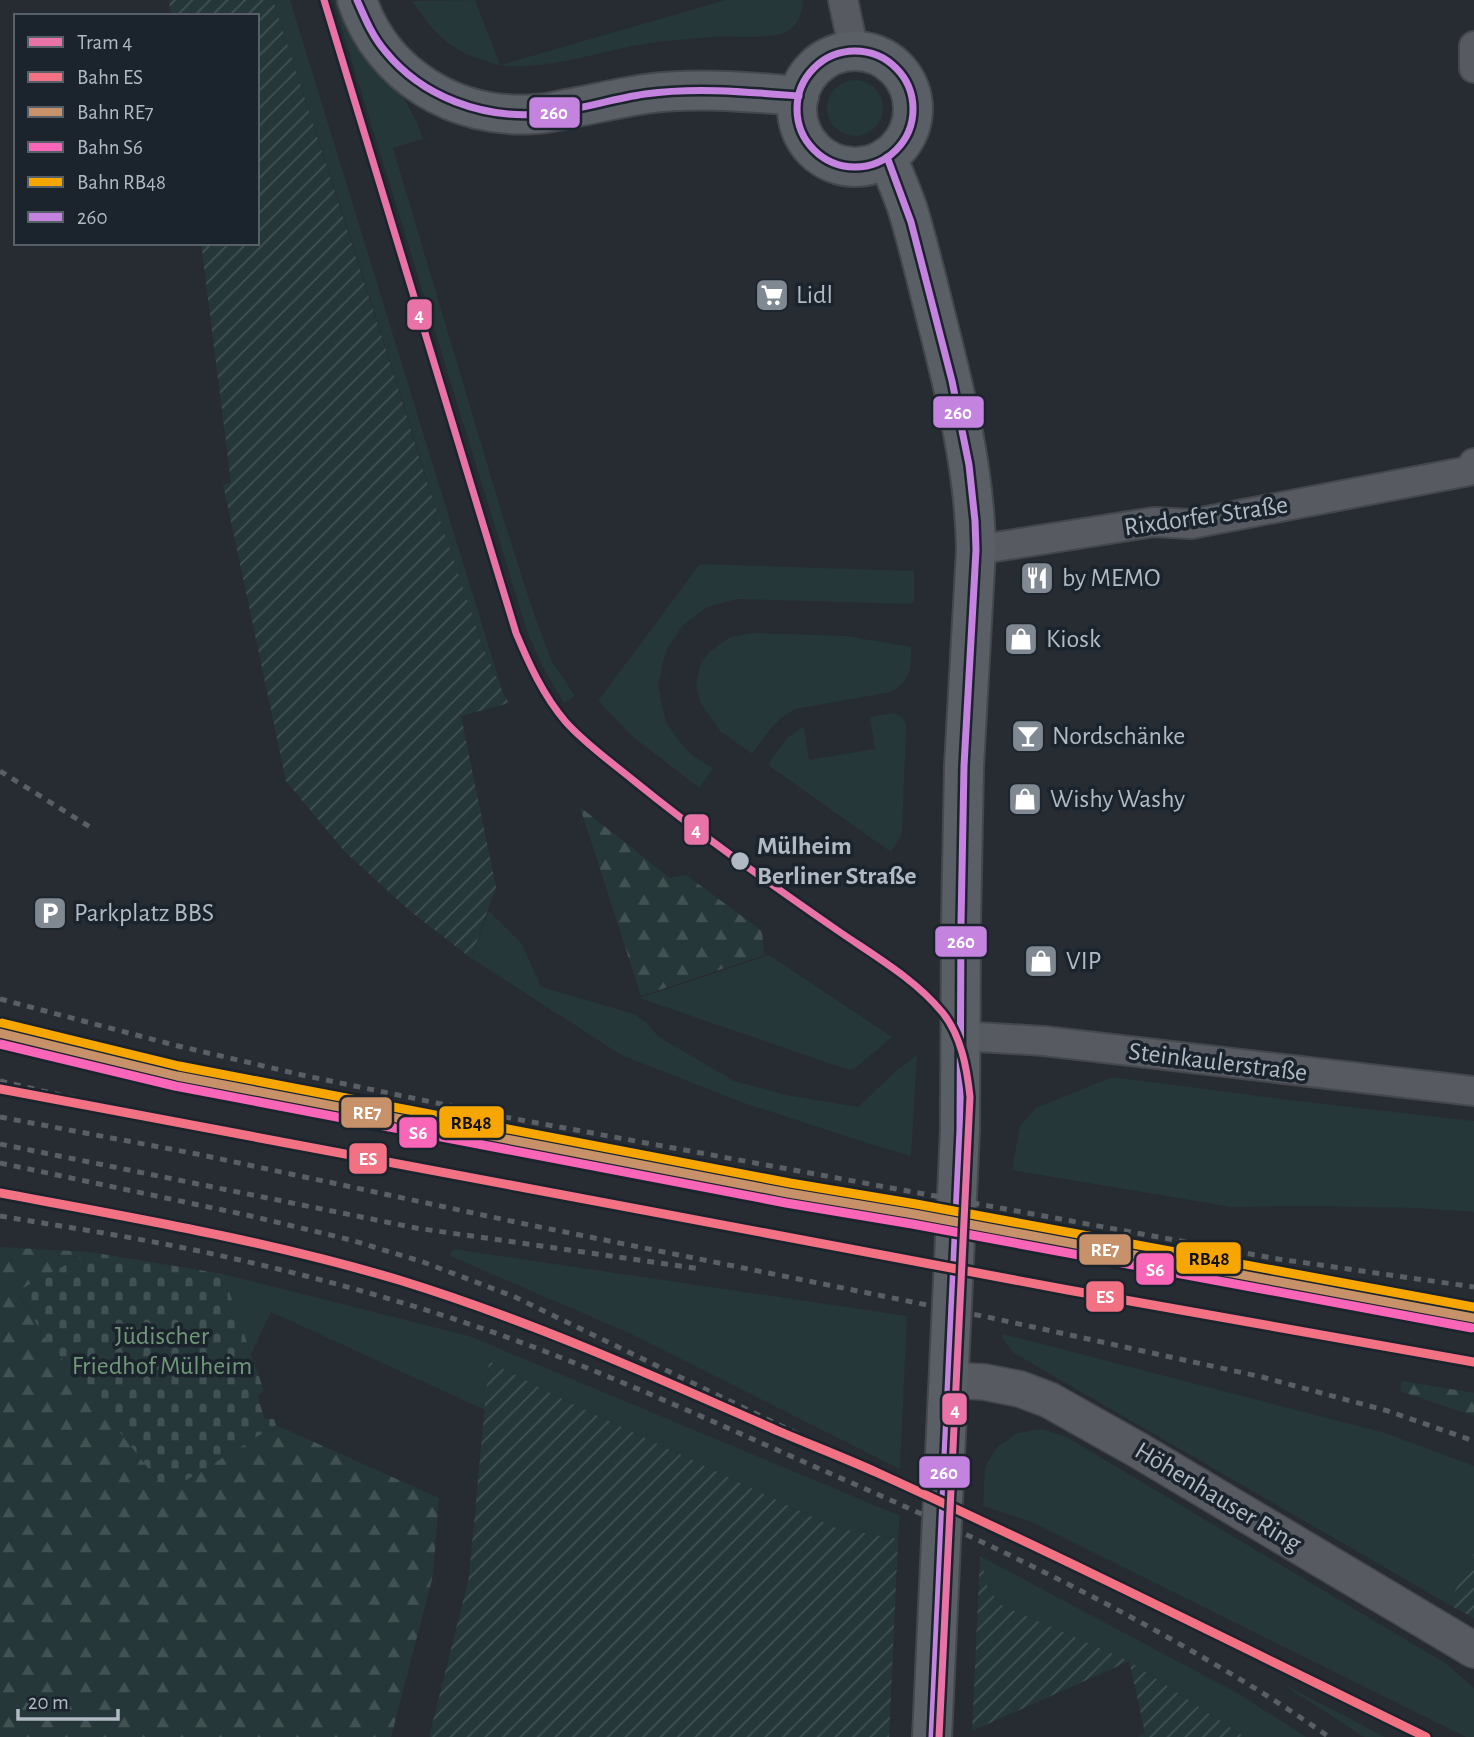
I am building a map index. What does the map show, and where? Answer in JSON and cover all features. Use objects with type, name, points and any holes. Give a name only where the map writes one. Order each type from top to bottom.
[{"type":"main road","points":[[357,0],[375,39],[391,60],[415,80],[444,98],[475,110],[505,115],[537,114],[646,94],[689,91],[799,96]]},
{"type":"main road","points":[[853,51],[869,52],[895,67],[905,78],[912,96],[913,110],[911,124],[898,148],[872,164],[855,167],[822,157],[810,145],[801,130],[797,113],[799,96],[806,78],[819,64],[835,55],[853,51]]},
{"type":"main road","points":[[887,157],[912,225],[955,393],[971,475],[976,550],[964,766],[960,1130],[932,1737]]},
{"type":"street","points":[[843,0],[853,51]]},
{"type":"street","points":[[1474,46],[1474,68]]},
{"type":"street","name":"Rixdorfer Straße","points":[[976,550],[1154,522],[1191,524],[1468,471],[1474,463]]},
{"type":"street","name":"Steinkaulerstraße","points":[[961,1035],[1044,1041],[1474,1091]]},
{"type":"street","name":"Höhenhauser Ring","points":[[948,1380],[984,1382],[1020,1389],[1049,1400],[1474,1650]]},
{"type":"green space","points":[[169,0],[273,0],[423,470],[483,647],[509,703],[461,716],[496,887],[471,958],[410,911],[344,851],[286,781],[223,484],[231,483],[201,245],[259,245],[259,14],[171,14]]},
{"type":"green space","points":[[273,0],[290,0],[503,693],[458,578]]},
{"type":"green space","points":[[333,0],[340,0],[359,49],[377,74],[403,97],[423,139],[393,148],[533,611],[551,660],[575,696],[564,703],[542,666],[527,631]]},
{"type":"green space","points":[[475,0],[500,65],[468,54],[449,43],[433,29],[412,1]]},
{"type":"green space","points":[[726,0],[803,0],[797,22],[786,32],[779,34],[672,40],[548,64],[500,65]]},
{"type":"green space","points":[[850,80],[860,80],[875,88],[881,97],[881,119],[875,128],[860,136],[850,136],[832,124],[827,113],[827,103],[839,85]]},
{"type":"green space","points":[[700,564],[914,571],[914,601],[910,604],[737,599],[707,607],[682,626],[665,653],[658,685],[666,722],[692,755],[713,769],[699,788],[632,736],[598,701]]},
{"type":"green space","points":[[754,633],[847,636],[911,647],[909,673],[891,692],[795,709],[776,723],[752,754],[720,731],[700,702],[696,686],[700,665],[709,652],[730,637]]},
{"type":"green space","points":[[893,713],[902,718],[906,728],[902,834],[891,852],[768,765],[787,738],[804,727],[809,760],[875,749],[870,717]]},
{"type":"green space","points":[[580,807],[670,878],[686,875],[762,931],[764,955],[641,996]]},
{"type":"green space","points":[[489,911],[522,944],[541,987],[634,1014],[659,1037],[734,1081],[786,1095],[858,1107],[917,1055],[911,1156],[741,1102],[621,1055],[471,958]]},
{"type":"green space","points":[[769,955],[892,1037],[854,1069],[849,1070],[639,998]]},
{"type":"green space","points":[[1112,1077],[1474,1121],[1474,1212],[1418,1208],[1231,1207],[1012,1170],[1020,1126],[1036,1108]]},
{"type":"green space","points":[[0,1247],[90,1252],[17,1292],[44,1336],[167,1492],[276,1425],[439,1498],[433,1575],[391,1737],[0,1737]]},
{"type":"green space","points":[[453,1249],[907,1316],[900,1469],[629,1333],[450,1256]]},
{"type":"green space","name":"Jüdischer Friedhof Mülheim","points":[[90,1252],[223,1274],[264,1391],[259,1394],[258,1399],[265,1419],[274,1419],[276,1425],[167,1492],[44,1336],[17,1291]]},
{"type":"green space","points":[[223,1274],[469,1336],[900,1516],[898,1539],[836,1528],[556,1396],[489,1361],[485,1410],[271,1312],[251,1354]]},
{"type":"green space","points":[[1003,1334],[1385,1433],[1474,1466],[1474,1553],[1448,1604],[1014,1353],[1002,1338]]},
{"type":"green space","points":[[489,1361],[556,1396],[836,1528],[898,1539],[889,1737],[429,1737],[469,1577]]},
{"type":"green space","points":[[1402,1381],[1474,1393],[1474,1416],[1400,1391]]},
{"type":"green space","points":[[1043,1429],[1068,1438],[1445,1663],[1474,1688],[1474,1737],[1466,1737],[1032,1522],[983,1506],[985,1467],[996,1448],[1017,1433]]},
{"type":"green space","points":[[1474,1553],[1474,1618],[1448,1604]]},
{"type":"green space","points":[[980,1556],[1239,1694],[1306,1737],[1245,1737],[1129,1661],[1001,1605],[988,1588]]},
{"type":"green space","points":[[980,1556],[988,1588],[1001,1605],[1129,1661],[972,1731]]},
{"type":"green space","points":[[1129,1661],[1245,1737],[1138,1737],[1145,1733]]},
{"type":"green space","points":[[1279,1682],[1385,1737],[1364,1737]]},
{"type":"railway","points":[[0,771],[90,827]]},
{"type":"railway","points":[[0,999],[174,1045],[494,1115],[1278,1259],[1474,1287]]},
{"type":"railway","points":[[0,1081],[154,1117]]},
{"type":"railway","points":[[0,1117],[197,1154],[520,1223],[992,1318],[1262,1377],[1388,1411],[1474,1441]]},
{"type":"railway","points":[[0,1144],[416,1228],[701,1269]]},
{"type":"railway","points":[[0,1163],[251,1216],[351,1240],[423,1262],[515,1297],[872,1470]]},
{"type":"railway","points":[[0,1216],[174,1246],[305,1276],[444,1316],[571,1362],[886,1498],[1049,1575],[1210,1661],[1329,1737]]},
{"type":"tram line","name":"4","points":[[324,0],[516,633],[543,690],[580,737],[657,800],[918,988],[949,1021],[958,1041],[965,1063],[970,1097],[939,1737]]},
{"type":"rail line","name":"RB48","points":[[2,1023],[179,1066],[790,1183],[1474,1307]]},
{"type":"rail line","name":"RE7","points":[[0,1033],[177,1076],[788,1193],[1474,1318]]},
{"type":"rail line","name":"S6","points":[[0,1044],[175,1086],[786,1203],[1472,1328]]},
{"type":"rail line","name":"ES","points":[[0,1089],[1068,1290],[1474,1362]]},
{"type":"rail line","name":"ES","points":[[0,1193],[201,1231],[300,1253],[399,1280],[496,1313],[638,1370],[878,1473],[1426,1737]]},
{"type":"transit line","name":"260","points":[[357,0],[376,39],[400,67],[417,81],[455,102],[497,113],[541,114],[645,94],[683,91],[799,96]]},
{"type":"transit line","name":"260","points":[[855,51],[877,56],[896,68],[908,87],[913,109],[908,131],[896,150],[877,162],[855,167],[833,162],[814,150],[802,131],[797,109],[802,87],[814,68],[833,56],[855,51]]},
{"type":"transit line","name":"260","points":[[887,157],[911,222],[952,381],[969,465],[976,550],[964,766],[960,1130],[932,1737]]},
{"type":"place","name":"Lidl","points":[[772,295]]},
{"type":"place","name":"by MEMO","points":[[1037,578]]},
{"type":"place","name":"Kiosk","points":[[1021,639]]},
{"type":"place","name":"Nordschänke","points":[[1028,736]]},
{"type":"place","name":"Wishy Washy","points":[[1025,799]]},
{"type":"place","name":"Mülheim Berliner Straße","points":[[740,861]]},
{"type":"place","name":"Parkplatz BBS","points":[[50,913]]},
{"type":"place","name":"VIP","points":[[1041,961]]}]
